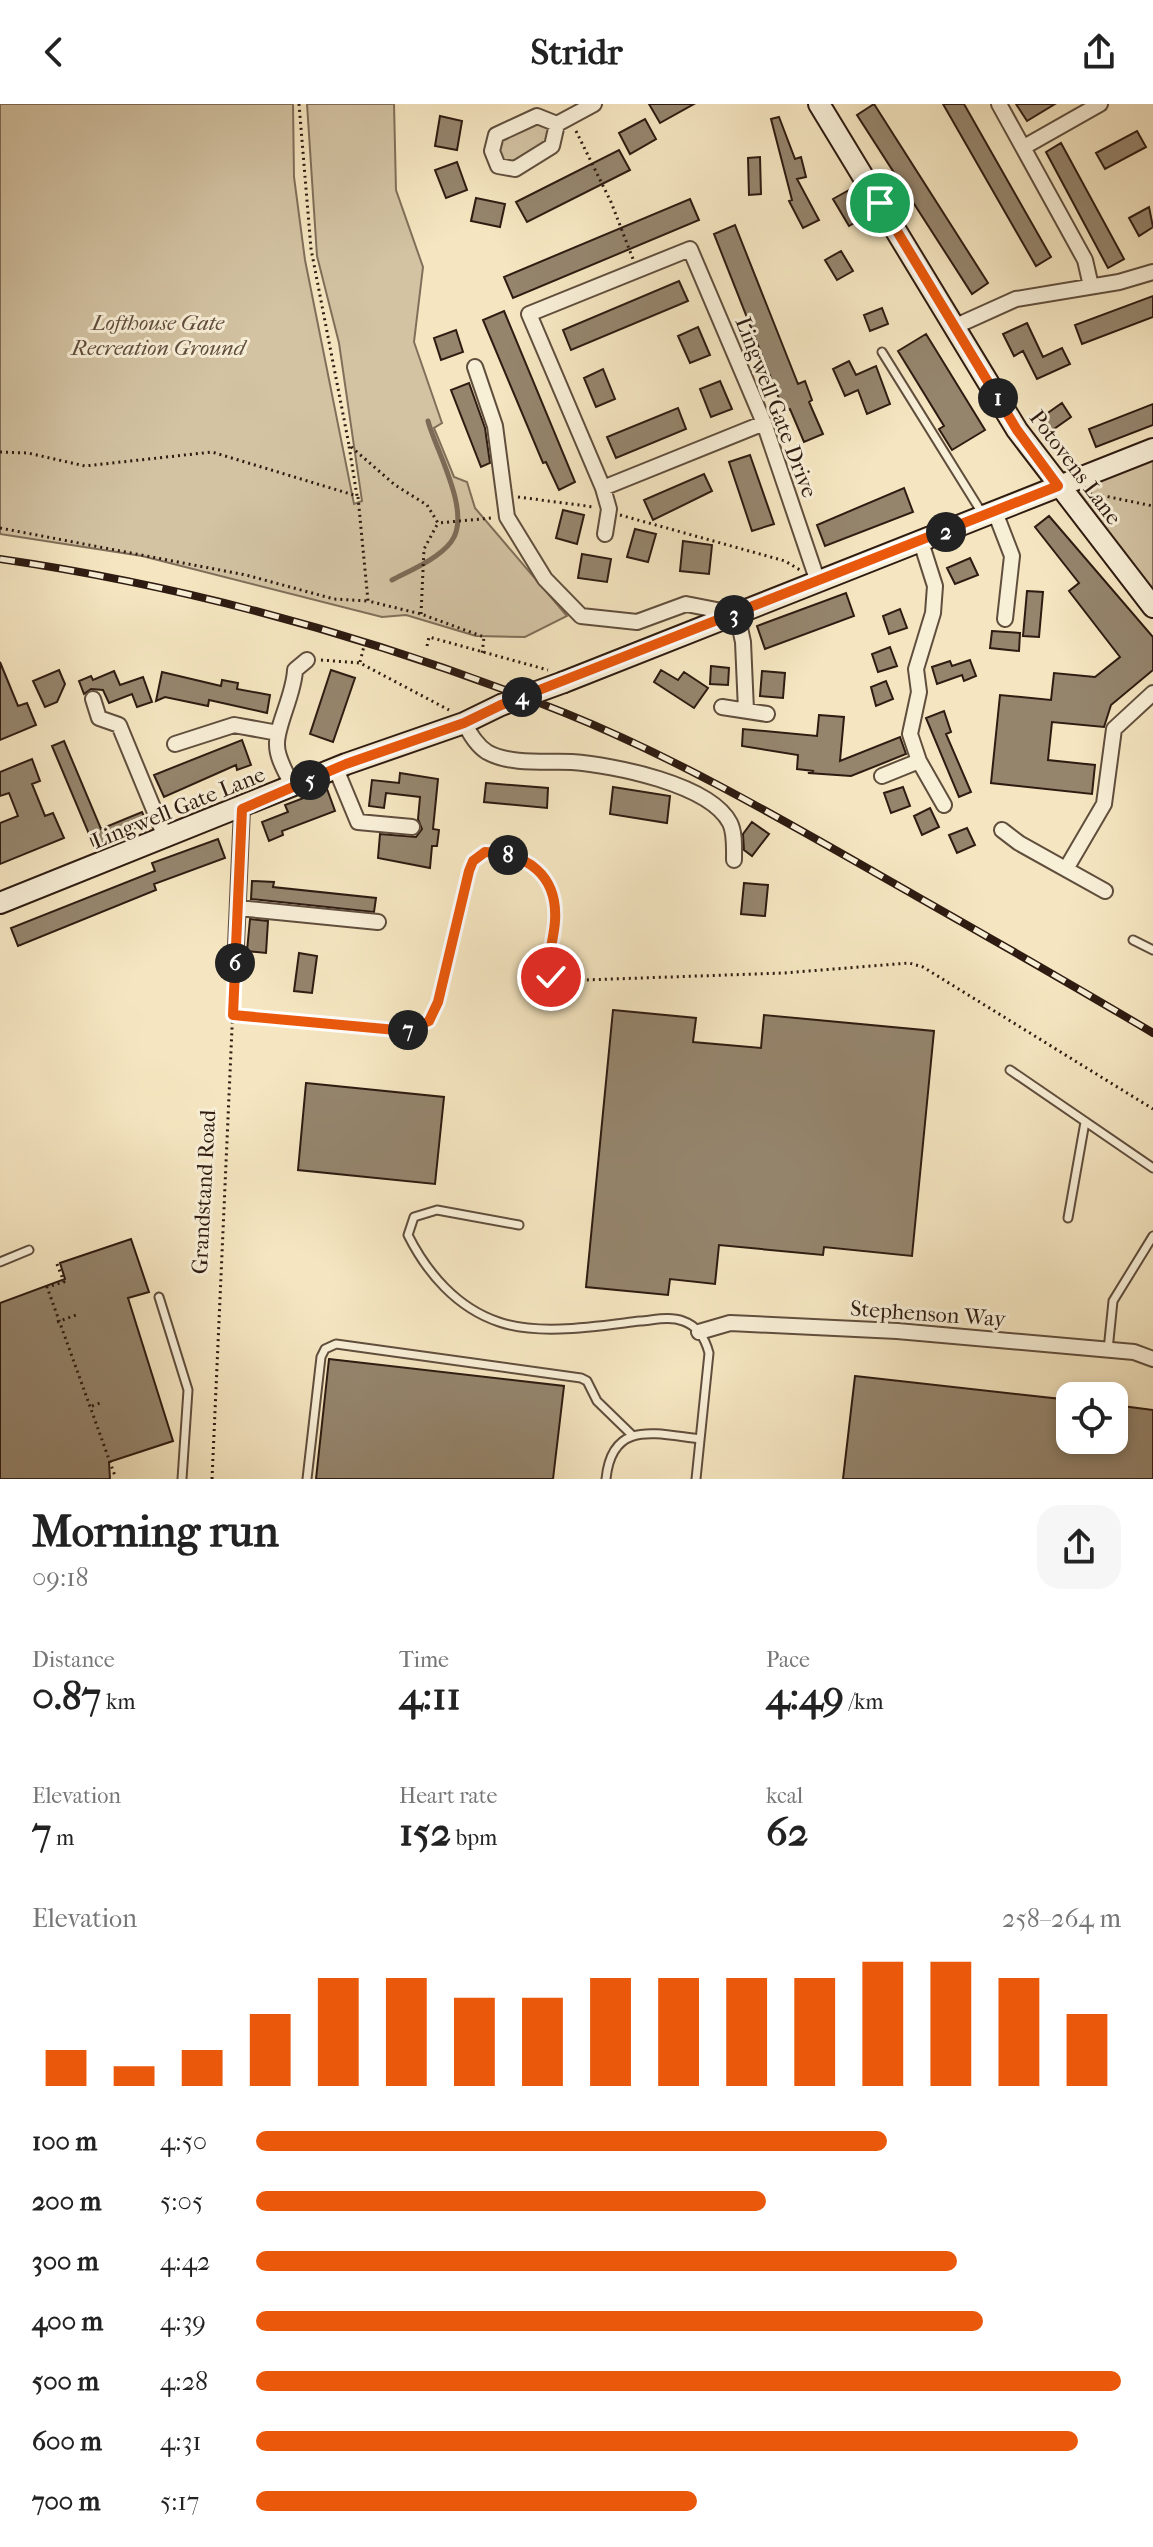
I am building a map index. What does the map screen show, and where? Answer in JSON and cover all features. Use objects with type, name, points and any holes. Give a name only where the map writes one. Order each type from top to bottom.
[{"type":"street","points":[[563,121],[537,116],[496,135],[492,151],[498,166],[515,169],[552,146],[563,121],[594,104]]},
{"type":"street","name":"Potovens Lane","points":[[819,104],[1017,430],[1153,607]]},
{"type":"street","points":[[999,104],[1085,260],[1091,286]]},
{"type":"street","points":[[1024,147],[1100,104]]},
{"type":"street","name":"Lingwell Gate Drive","points":[[637,270],[690,249],[764,423],[818,582]]},
{"type":"street","points":[[605,534],[608,512],[603,488],[529,314],[637,270]]},
{"type":"street","points":[[956,326],[1016,299],[1119,282],[1153,272]]},
{"type":"street","points":[[475,367],[495,426],[507,517],[545,579],[581,616],[637,622],[686,604],[737,614],[743,642],[746,710]]},
{"type":"street","points":[[603,488],[764,423]]},
{"type":"street","name":"Lingwell Gate Lane","points":[[0,903],[336,769],[464,723],[501,705],[1153,449]]},
{"type":"street","points":[[990,514],[1012,556],[1005,619]]},
{"type":"street","points":[[921,542],[935,586],[933,613],[916,669],[919,692],[910,734],[919,761],[944,805]]},
{"type":"street","points":[[293,787],[279,757],[278,733],[294,684],[295,670],[307,660]]},
{"type":"street","points":[[1066,869],[1104,804],[1109,746],[1114,729],[1153,693]]},
{"type":"street","points":[[93,699],[93,720],[119,725],[166,839]]},
{"type":"street","points":[[722,707],[767,714]]},
{"type":"street","points":[[464,723],[485,751],[502,758],[590,763],[642,773],[684,789],[720,810],[731,825],[734,860]]},
{"type":"street","points":[[175,744],[234,725],[278,733]]},
{"type":"street","points":[[882,776],[919,761]]},
{"type":"street","points":[[336,769],[358,822],[412,827]]},
{"type":"street","points":[[235,968],[242,809]]},
{"type":"street","points":[[1002,830],[1105,891]]},
{"type":"street","points":[[238,908],[378,922]]},
{"type":"street","name":"Stephenson Way","points":[[699,1332],[730,1323],[897,1331],[1108,1350],[1143,1354],[1153,1359]]},
{"type":"lane","points":[[882,352],[990,514]]},
{"type":"lane","points":[[1133,940],[1153,950]]},
{"type":"lane","points":[[1010,1070],[1153,1168]]},
{"type":"lane","points":[[1068,1218],[1085,1122]]},
{"type":"lane","points":[[519,1225],[437,1210],[414,1217],[408,1235],[422,1264],[442,1286],[499,1323],[565,1328],[671,1318],[683,1321],[699,1332],[709,1353],[696,1479]]},
{"type":"lane","points":[[1108,1350],[1113,1301],[1153,1236]]},
{"type":"lane","points":[[0,1262],[29,1250]]},
{"type":"lane","points":[[159,1297],[188,1390],[182,1479]]},
{"type":"lane","points":[[307,1479],[321,1357],[325,1349],[336,1344],[581,1378],[587,1381],[597,1401],[633,1436]]},
{"type":"lane","points":[[606,1479],[608,1461],[617,1443],[641,1432],[700,1439]]},
{"type":"path","points":[[299,104],[311,249],[349,445],[368,601]]},
{"type":"path","points":[[563,121],[611,202],[637,270]]},
{"type":"path","points":[[349,445],[395,485],[427,505],[438,523]]},
{"type":"path","points":[[0,452],[28,453],[85,466],[212,452],[357,496]]},
{"type":"path","points":[[1085,492],[1153,506]]},
{"type":"path","points":[[438,523],[507,517],[515,497],[608,512],[785,561],[818,582]]},
{"type":"path","points":[[421,614],[423,557],[438,523]]},
{"type":"path","points":[[0,528],[246,575],[334,599],[368,601],[421,614],[484,637],[482,654]]},
{"type":"path","points":[[427,646],[429,637],[524,665]]},
{"type":"path","points":[[360,663],[364,646]]},
{"type":"path","points":[[307,660],[335,659],[360,663],[453,712],[464,723]]},
{"type":"path","points":[[233,1015],[407,1031],[419,1028],[435,1012],[473,861],[479,854],[493,853],[532,863],[549,883],[555,898],[549,971],[555,981],[784,973],[909,963],[923,967],[1153,1109]]},
{"type":"path","name":"Grandstand Road","points":[[212,1479],[235,968]]},
{"type":"path","points":[[57,1264],[64,1282],[47,1287],[115,1476]]},
{"type":"path","points":[[58,1322],[76,1315]]},
{"type":"path","points":[[90,1407],[103,1402]]},
{"type":"green space","name":"Lofthouse Gate Recreation Ground","points":[[0,104],[293,104],[294,177],[305,260],[354,504],[362,501],[339,343],[317,256],[307,104],[394,104],[396,190],[423,267],[414,342],[442,423],[434,428],[454,477],[467,482],[475,508],[567,616],[525,637],[476,636],[406,615],[382,617],[142,556],[0,534]]},
{"type":"green space","points":[[537,116],[557,124],[552,146],[515,169],[498,166],[496,135]]},
{"type":"green space","points":[[1153,449],[1153,608],[1058,486]]},
{"type":"building","points":[[649,104],[694,104],[660,123]]},
{"type":"building","points":[[874,104],[988,283],[972,294],[857,115]]},
{"type":"building","points":[[943,104],[964,104],[1051,257],[1036,266]]},
{"type":"building","points":[[1016,104],[1055,104],[1027,121]]},
{"type":"building","points":[[440,116],[462,121],[457,150],[435,146]]},
{"type":"building","points":[[779,117],[795,159],[801,157],[806,177],[797,179],[819,220],[803,228],[789,201],[792,200],[771,119]]},
{"type":"building","points":[[645,119],[656,139],[630,154],[619,133]]},
{"type":"building","points":[[1137,131],[1146,147],[1105,169],[1096,153]]},
{"type":"building","points":[[1061,143],[1124,259],[1108,268],[1046,152]]},
{"type":"building","points":[[619,150],[630,170],[527,222],[516,202]]},
{"type":"building","points":[[760,157],[761,194],[749,195],[748,158]]},
{"type":"building","points":[[457,162],[467,190],[446,198],[435,170]]},
{"type":"building","points":[[849,190],[865,217],[849,226],[833,199]]},
{"type":"building","points":[[476,198],[505,204],[500,227],[471,221]]},
{"type":"building","points":[[690,199],[699,220],[513,298],[504,277]]},
{"type":"building","points":[[1149,207],[1153,227],[1139,236],[1129,218]]},
{"type":"building","points":[[735,225],[798,384],[805,381],[812,400],[809,402],[823,434],[804,442],[790,409],[784,411],[714,234]]},
{"type":"building","points":[[841,251],[853,271],[837,280],[825,260]]},
{"type":"building","points":[[679,281],[688,301],[571,350],[563,330]]},
{"type":"building","points":[[1153,296],[1153,317],[1082,344],[1075,325]]},
{"type":"building","points":[[882,308],[888,324],[870,331],[864,315]]},
{"type":"building","points":[[504,311],[575,482],[559,490],[546,462],[543,463],[483,320]]},
{"type":"building","points":[[1027,323],[1043,357],[1062,348],[1070,364],[1037,379],[1023,351],[1014,356],[1003,334]]},
{"type":"building","points":[[698,327],[710,355],[690,363],[678,336]]},
{"type":"building","points":[[456,330],[463,352],[441,360],[434,338]]},
{"type":"building","points":[[926,334],[985,430],[952,450],[939,429],[944,426],[898,351]]},
{"type":"building","points":[[849,361],[856,375],[876,366],[890,404],[867,414],[858,390],[845,396],[833,369]]},
{"type":"building","points":[[603,369],[615,399],[596,407],[584,378]]},
{"type":"building","points":[[720,381],[732,409],[711,417],[700,389]]},
{"type":"building","points":[[469,383],[485,428],[490,463],[481,467],[451,390]]},
{"type":"building","points":[[1062,403],[1071,417],[1051,431],[1042,417]]},
{"type":"building","points":[[1153,404],[1153,425],[1096,447],[1089,429]]},
{"type":"building","points":[[678,408],[686,429],[616,458],[607,437]]},
{"type":"building","points":[[750,455],[774,524],[752,531],[729,462]]},
{"type":"building","points":[[704,474],[712,491],[653,520],[644,500]]},
{"type":"building","points":[[904,488],[913,512],[825,546],[817,525]]},
{"type":"building","points":[[563,510],[584,515],[577,544],[556,538]]},
{"type":"building","points":[[1049,516],[1153,637],[1153,670],[1111,705],[1104,727],[1052,722],[1048,760],[1095,765],[1092,794],[991,783],[1000,695],[1051,700],[1054,673],[1095,677],[1120,657],[1069,591],[1079,583],[1035,527]]},
{"type":"building","points":[[635,529],[656,534],[648,562],[627,557]]},
{"type":"building","points":[[683,541],[712,545],[709,574],[680,571]]},
{"type":"building","points":[[582,554],[611,559],[607,582],[578,578]]},
{"type":"building","points":[[970,558],[978,575],[955,584],[947,568]]},
{"type":"building","points":[[1027,591],[1043,592],[1039,637],[1023,636]]},
{"type":"building","points":[[846,593],[854,616],[765,649],[757,626]]},
{"type":"building","points":[[900,609],[907,628],[889,634],[883,616]]},
{"type":"building","points":[[992,631],[1020,633],[1019,651],[990,648]]},
{"type":"building","points":[[890,647],[897,666],[878,672],[872,654]]},
{"type":"building","points":[[970,660],[976,676],[964,681],[962,675],[937,684],[932,667],[950,661],[952,666]]},
{"type":"building","points":[[0,662],[18,706],[27,703],[36,725],[0,740]]},
{"type":"building","points":[[711,666],[729,668],[728,685],[710,684]]},
{"type":"building","points":[[59,670],[65,684],[57,702],[45,707],[33,681]]},
{"type":"building","points":[[331,670],[355,678],[333,742],[310,734]]},
{"type":"building","points":[[661,670],[678,680],[684,672],[708,688],[694,708],[654,682]]},
{"type":"building","points":[[114,671],[120,685],[143,677],[152,702],[137,707],[132,694],[109,703],[103,690],[91,689],[84,694],[79,681],[91,676],[93,680]]},
{"type":"building","points":[[762,671],[785,673],[783,698],[760,696]]},
{"type":"building","points":[[162,672],[221,686],[222,680],[238,683],[237,689],[270,695],[267,713],[209,700],[208,706],[165,697],[156,701]]},
{"type":"building","points":[[886,681],[893,699],[876,706],[871,687]]},
{"type":"building","points":[[944,711],[951,732],[946,734],[971,792],[959,797],[926,718]]},
{"type":"building","points":[[819,715],[844,717],[840,761],[900,737],[906,754],[851,776],[808,773],[814,771],[797,769],[798,755],[742,746],[743,729],[817,736]]},
{"type":"building","points":[[242,740],[251,765],[237,770],[236,765],[164,797],[154,775]]},
{"type":"building","points":[[64,741],[101,829],[142,812],[147,823],[94,846],[52,746]]},
{"type":"building","points":[[32,759],[40,781],[32,784],[45,816],[53,813],[64,838],[0,864],[0,823],[18,816],[9,793],[0,796],[0,772]]},
{"type":"building","points":[[400,773],[438,779],[433,829],[439,830],[437,846],[432,846],[430,868],[378,858],[380,834],[416,837],[422,829],[418,819],[420,797],[386,793],[384,808],[369,806],[372,780],[399,783]]},
{"type":"building","points":[[486,783],[548,788],[547,808],[484,802]]},
{"type":"building","points":[[613,787],[670,796],[667,823],[610,814]]},
{"type":"building","points":[[903,787],[910,806],[891,813],[884,793]]},
{"type":"building","points":[[327,789],[335,811],[282,831],[283,835],[269,841],[262,822],[288,812],[285,805]]},
{"type":"building","points":[[930,808],[939,827],[922,835],[914,816]]},
{"type":"building","points":[[752,822],[769,834],[752,856],[744,850],[743,834]]},
{"type":"building","points":[[967,828],[975,845],[957,853],[949,835]]},
{"type":"building","points":[[218,839],[225,858],[154,884],[156,890],[18,946],[11,928],[155,871],[152,863]]},
{"type":"building","points":[[252,881],[274,882],[273,887],[376,898],[374,912],[251,899]]},
{"type":"building","points":[[744,883],[768,885],[765,916],[741,914]]},
{"type":"building","points":[[250,919],[268,921],[266,953],[247,951]]},
{"type":"building","points":[[299,953],[317,956],[312,993],[294,991]]},
{"type":"building","points":[[613,1010],[696,1018],[693,1042],[761,1048],[764,1015],[934,1031],[912,1256],[824,1247],[823,1255],[719,1245],[715,1284],[670,1279],[668,1295],[586,1287]]},
{"type":"building","points":[[306,1083],[444,1097],[435,1184],[298,1170]]},
{"type":"building","points":[[131,1239],[149,1292],[128,1298],[173,1441],[109,1462],[110,1479],[0,1479],[0,1303],[65,1279],[60,1263]]},
{"type":"building","points":[[329,1359],[564,1386],[553,1479],[316,1479]]},
{"type":"building","points":[[855,1376],[1056,1398],[1056,1454],[1128,1454],[1128,1407],[1153,1410],[1153,1479],[843,1479]]},
{"type":"waterway","points":[[392,580],[439,554],[457,530],[456,499],[428,421]]},
{"type":"railway","points":[[0,559],[145,585],[287,620],[428,662],[565,713],[644,748],[760,808],[1153,1033]]},
{"type":"route","points":[[551,977],[555,898],[549,883],[532,863],[515,856],[485,852],[473,861],[469,871],[435,1012],[419,1028],[407,1031],[233,1015],[242,809],[346,764],[464,723],[501,705],[1058,486],[1017,430],[880,203]]}]
